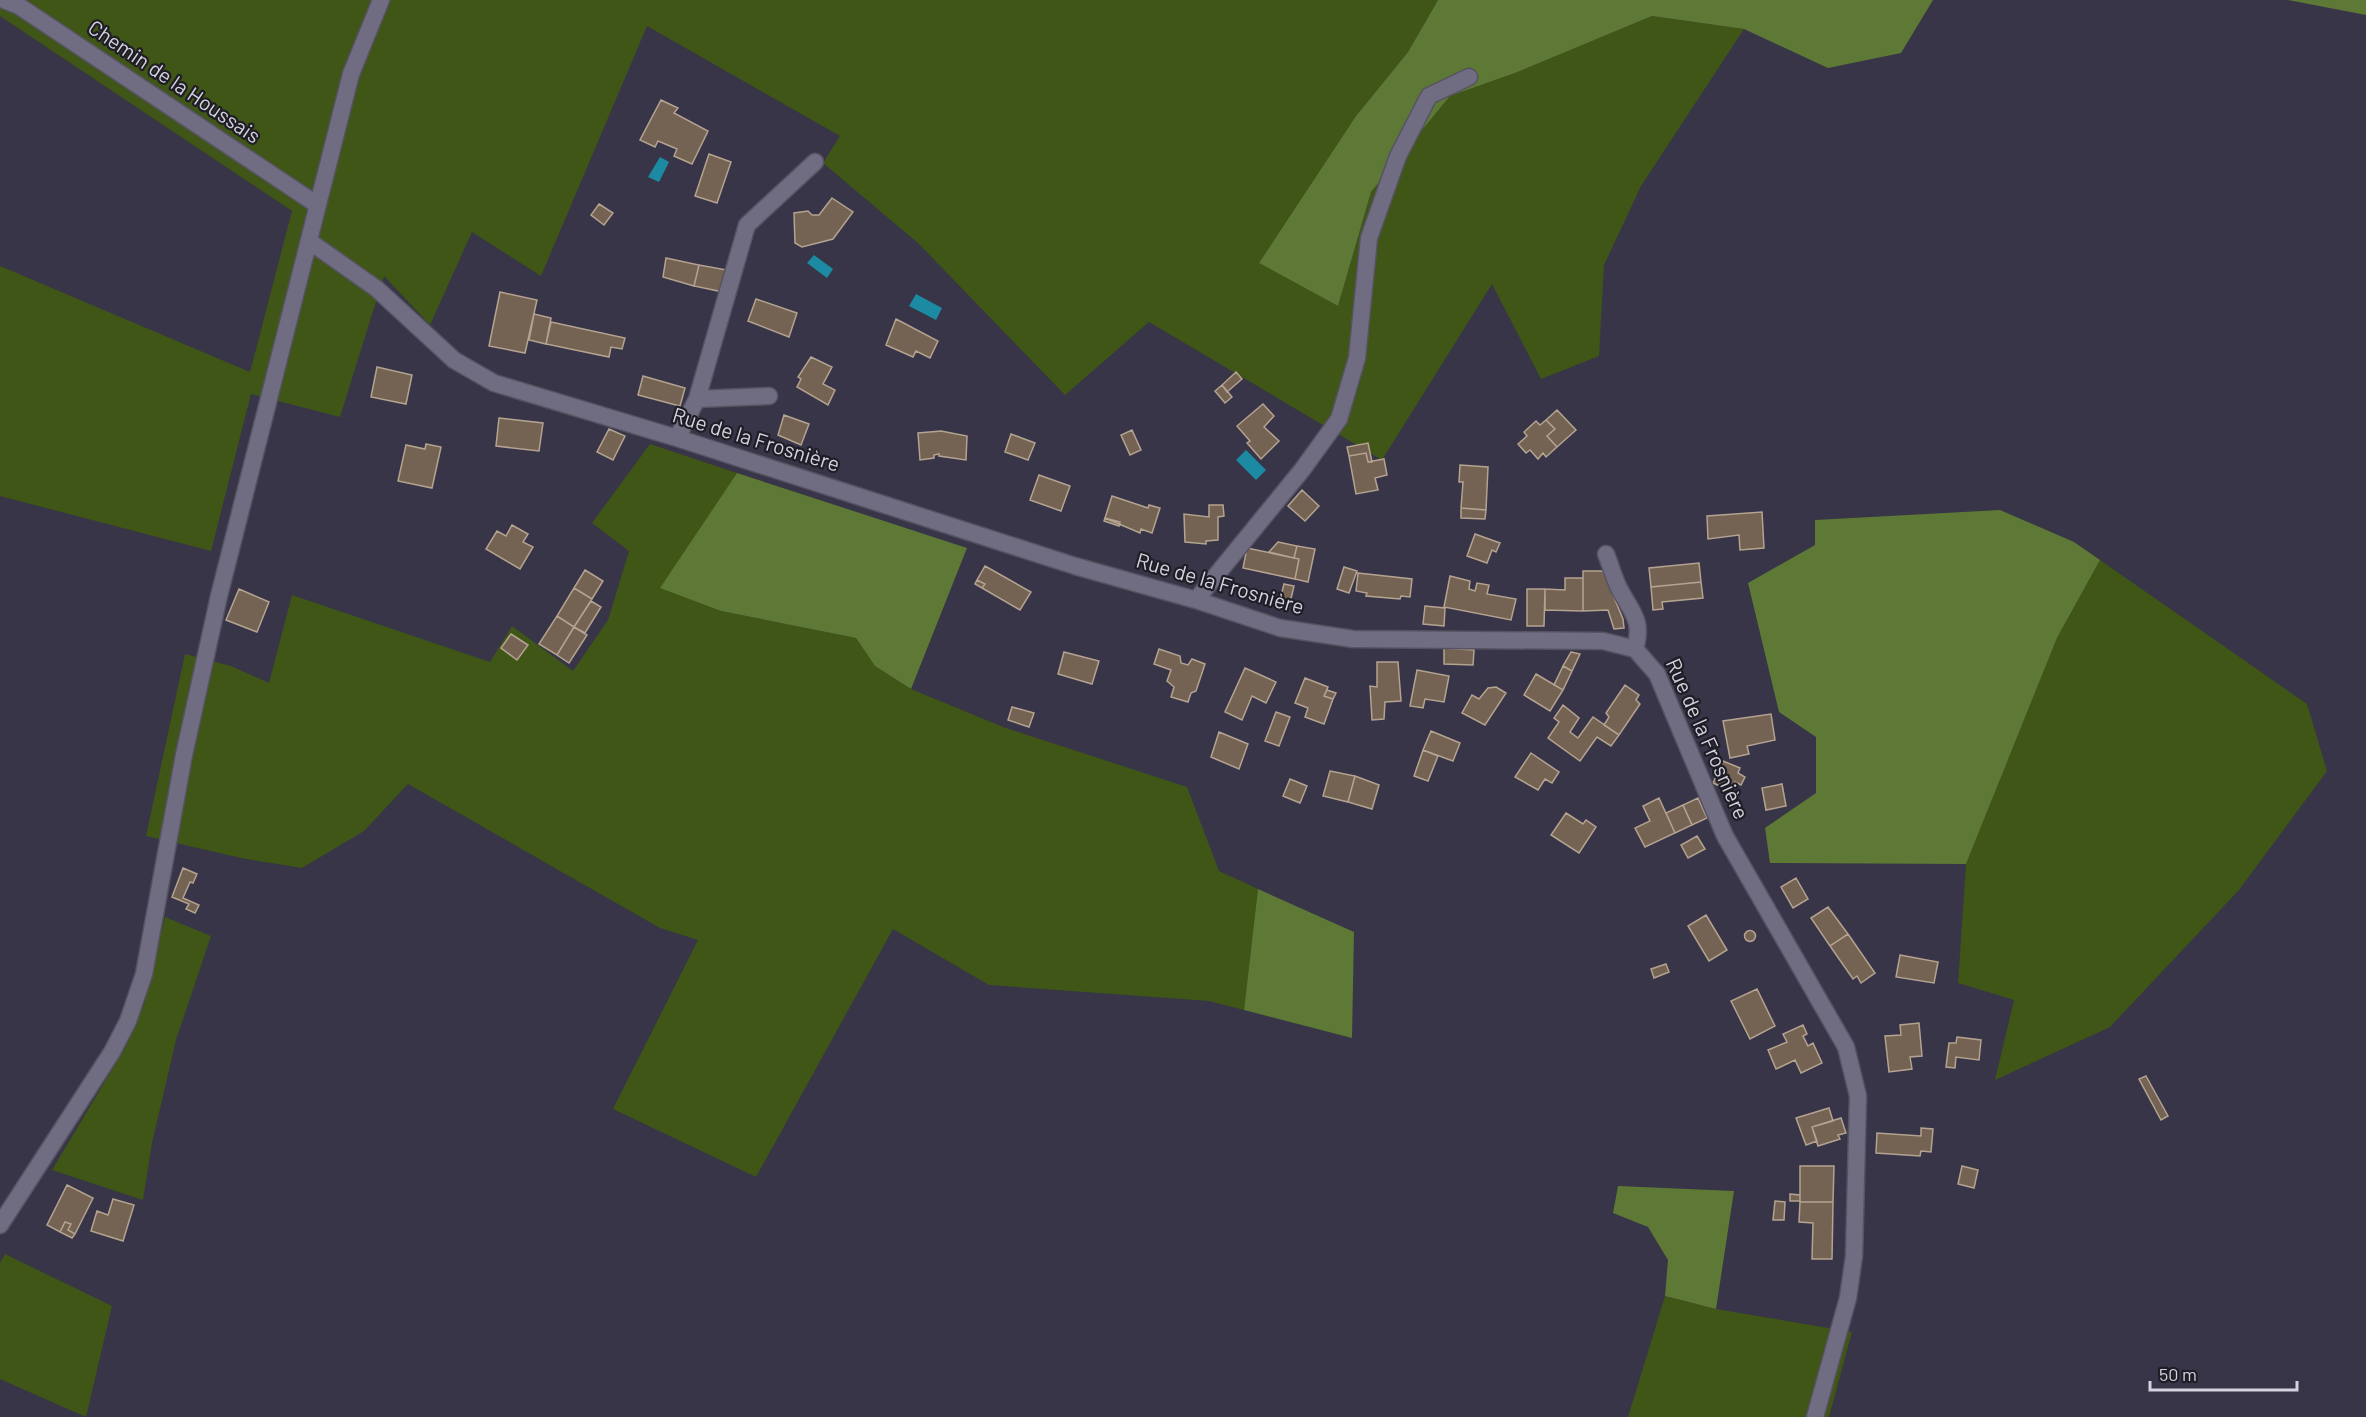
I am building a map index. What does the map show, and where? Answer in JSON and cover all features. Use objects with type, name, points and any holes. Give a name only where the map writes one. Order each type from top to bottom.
[{"type":"street","name":"Chemin de la Houssais","points":[[4,0],[19,6],[78,44],[316,204]]},
{"type":"street","points":[[0,1225],[112,1052],[128,1021],[144,974],[184,755],[219,596],[309,241],[316,204],[351,74],[381,0]]},
{"type":"street","points":[[1196,600],[1302,470],[1339,419],[1357,358],[1370,238],[1398,156],[1429,96],[1469,77]]},
{"type":"street","points":[[677,438],[697,399],[747,225],[815,162]]},
{"type":"street","name":"Rue de la Frosnière","points":[[309,241],[377,289],[453,360],[494,383],[677,438],[1075,566],[1196,600],[1280,628],[1353,639],[1603,641],[1635,649],[1657,674],[1725,836],[1846,1047],[1858,1096],[1854,1256],[1848,1298],[1815,1417]]},
{"type":"street","points":[[697,399],[770,396]]},
{"type":"street","points":[[1606,554],[1619,589],[1635,616],[1640,633],[1635,649]]},
{"type":"green space","points":[[0,0],[1438,0],[1408,52],[1356,116],[1259,263],[1338,306],[1371,192],[1450,96],[1515,73],[1652,16],[1744,29],[1641,186],[1604,265],[1599,356],[1541,379],[1492,284],[1382,460],[1149,322],[1065,395],[918,243],[823,163],[840,136],[647,26],[541,276],[472,232],[430,325],[384,276],[340,417],[251,394],[211,551],[0,496],[0,266],[250,372],[292,211],[0,16]]},
{"type":"green space","points":[[1438,0],[1933,0],[1901,53],[1828,68],[1744,29],[1652,16],[1515,73],[1450,96],[1371,192],[1338,306],[1259,263],[1356,116],[1408,52]]},
{"type":"green space","points":[[2288,0],[2366,0],[2366,15]]},
{"type":"green space","points":[[650,444],[737,473],[661,588],[721,611],[856,638],[875,666],[911,689],[1003,727],[1187,787],[1219,871],[1258,889],[1244,1010],[1209,1001],[989,985],[893,929],[756,1177],[613,1109],[698,940],[660,928],[408,784],[364,831],[302,868],[241,858],[146,836],[185,654],[231,666],[269,683],[292,595],[490,662],[512,626],[573,671],[608,620],[629,551],[592,523]]},
{"type":"green space","points":[[737,473],[967,548],[911,689],[875,666],[856,638],[721,611],[660,588]]},
{"type":"green space","points":[[2000,510],[2074,542],[2100,560],[2057,638],[1966,864],[1770,863],[1765,828],[1816,793],[1816,737],[1779,712],[1748,583],[1815,545],[1815,520]]},
{"type":"green space","points":[[2100,560],[2307,704],[2327,771],[2239,890],[2110,1027],[1995,1080],[2014,1000],[1958,983],[1966,864],[2057,638]]},
{"type":"green space","points":[[1258,889],[1354,932],[1352,1038],[1244,1010]]},
{"type":"green space","points":[[165,917],[211,936],[176,1040],[152,1143],[143,1200],[52,1170],[125,1048],[144,1004]]},
{"type":"green space","points":[[1618,1186],[1734,1191],[1716,1309],[1665,1296],[1668,1260],[1648,1227],[1613,1213]]},
{"type":"green space","points":[[5,1254],[112,1306],[86,1417],[0,1379],[0,1263]]},
{"type":"green space","points":[[1665,1296],[1716,1309],[1852,1332],[1829,1417],[1628,1417]]},
{"type":"water","points":[[660,157],[669,162],[659,182],[648,177]]},
{"type":"water","points":[[814,255],[833,269],[827,278],[807,263]]},
{"type":"water","points":[[916,294],[942,308],[936,320],[909,306]]},
{"type":"water","points":[[1246,450],[1266,470],[1256,480],[1236,460]]},
{"type":"building","points":[[661,100],[678,108],[674,113],[708,131],[692,164],[674,156],[677,149],[658,141],[655,147],[640,140]]},
{"type":"building","points":[[709,154],[731,162],[717,203],[695,196]]},
{"type":"building","points":[[832,198],[853,212],[833,239],[802,247],[795,243],[794,213],[808,211],[812,215],[819,215]]},
{"type":"building","points":[[599,204],[613,213],[604,225],[591,215]]},
{"type":"building","points":[[666,258],[699,265],[694,286],[663,277]]},
{"type":"building","points":[[699,265],[727,270],[723,292],[694,286]]},
{"type":"building","points":[[500,292],[537,300],[525,353],[489,346]]},
{"type":"building","points":[[756,299],[797,313],[789,337],[748,321]]},
{"type":"building","points":[[534,314],[551,318],[546,344],[529,340]]},
{"type":"building","points":[[896,319],[938,341],[930,358],[916,351],[913,357],[886,345]]},
{"type":"building","points":[[551,322],[625,338],[622,349],[611,347],[609,357],[546,344]]},
{"type":"building","points":[[811,357],[832,367],[823,384],[835,390],[828,405],[797,387],[801,379],[798,377]]},
{"type":"building","points":[[377,367],[412,375],[406,404],[371,397]]},
{"type":"building","points":[[1236,372],[1242,379],[1227,392],[1222,385]]},
{"type":"building","points":[[643,376],[685,388],[680,406],[638,395]]},
{"type":"building","points":[[1222,385],[1232,397],[1225,403],[1215,391]]},
{"type":"building","points":[[1263,404],[1274,416],[1264,427],[1279,441],[1261,459],[1247,443],[1250,441],[1237,426]]},
{"type":"building","points":[[1557,410],[1576,430],[1557,447],[1547,436],[1555,429],[1546,420]]},
{"type":"building","points":[[784,415],[809,424],[801,445],[778,435]]},
{"type":"building","points":[[499,418],[543,423],[539,451],[496,446]]},
{"type":"building","points":[[1546,420],[1555,429],[1547,436],[1557,447],[1546,457],[1543,453],[1538,459],[1530,450],[1526,453],[1518,444],[1527,436],[1524,432],[1536,421],[1540,425]]},
{"type":"building","points":[[609,429],[625,436],[613,460],[597,452]]},
{"type":"building","points":[[1132,430],[1141,450],[1130,455],[1121,435]]},
{"type":"building","points":[[941,431],[967,436],[966,460],[939,456],[939,454],[934,455],[934,458],[920,460],[918,433]]},
{"type":"building","points":[[1011,434],[1035,443],[1028,460],[1005,452]]},
{"type":"building","points":[[1368,443],[1372,462],[1368,462],[1366,453],[1349,456],[1347,447]]},
{"type":"building","points":[[426,444],[441,447],[432,488],[398,481],[406,445],[425,449]]},
{"type":"building","points":[[1366,453],[1368,462],[1384,459],[1387,475],[1375,478],[1378,490],[1356,494],[1349,456]]},
{"type":"building","points":[[1460,465],[1488,467],[1486,510],[1461,508],[1463,482],[1459,482]]},
{"type":"building","points":[[1039,475],[1070,486],[1061,511],[1030,500]]},
{"type":"building","points":[[1302,490],[1319,506],[1305,521],[1288,506]]},
{"type":"building","points":[[1112,496],[1148,508],[1149,505],[1160,508],[1152,533],[1141,529],[1140,533],[1105,518]]},
{"type":"building","points":[[1209,505],[1223,505],[1224,516],[1218,517],[1218,540],[1206,541],[1206,544],[1185,542],[1184,514],[1209,517]]},
{"type":"building","points":[[1461,508],[1486,510],[1485,519],[1461,518]]},
{"type":"building","points":[[1762,512],[1764,548],[1740,550],[1739,535],[1708,539],[1707,516]]},
{"type":"building","points":[[1105,518],[1120,522],[1119,526],[1104,521]]},
{"type":"building","points":[[512,525],[528,534],[523,542],[533,547],[520,569],[486,549],[497,531],[506,536]]},
{"type":"building","points":[[1475,534],[1500,543],[1496,552],[1492,550],[1487,563],[1467,556]]},
{"type":"building","points":[[1278,542],[1297,546],[1294,558],[1269,552]]},
{"type":"building","points":[[1297,546],[1315,549],[1308,582],[1295,579],[1299,559],[1294,558]]},
{"type":"building","points":[[1247,548],[1299,559],[1295,579],[1243,568]]},
{"type":"building","points":[[1699,563],[1701,582],[1651,587],[1649,568]]},
{"type":"building","points":[[985,566],[1031,592],[1020,610],[982,588],[985,584],[977,580]]},
{"type":"building","points":[[1344,567],[1357,571],[1349,593],[1337,589]]},
{"type":"building","points":[[585,570],[603,581],[592,599],[574,588]]},
{"type":"building","points":[[1583,571],[1603,571],[1623,619],[1624,628],[1614,629],[1608,610],[1583,611]]},
{"type":"building","points":[[1358,573],[1412,579],[1410,597],[1401,596],[1400,599],[1366,596],[1367,593],[1356,591]]},
{"type":"building","points":[[1450,576],[1470,581],[1469,589],[1475,591],[1477,583],[1489,585],[1487,594],[1516,599],[1511,620],[1444,607]]},
{"type":"building","points":[[1565,578],[1583,578],[1583,611],[1545,610],[1545,589],[1565,590]]},
{"type":"building","points":[[977,580],[985,584],[982,588],[975,584]]},
{"type":"building","points":[[1701,582],[1703,598],[1662,602],[1663,609],[1653,610],[1651,587]]},
{"type":"building","points":[[1284,584],[1294,586],[1289,607],[1279,604]]},
{"type":"building","points":[[574,588],[592,599],[574,627],[557,616]]},
{"type":"building","points":[[239,589],[269,602],[257,632],[226,620]]},
{"type":"building","points":[[1527,589],[1545,589],[1544,626],[1527,626]]},
{"type":"building","points":[[591,601],[601,607],[585,633],[574,627]]},
{"type":"building","points":[[1425,606],[1445,608],[1444,626],[1423,624]]},
{"type":"building","points":[[557,616],[574,627],[557,655],[539,644]]},
{"type":"building","points":[[574,627],[587,635],[569,663],[557,655]]},
{"type":"building","points":[[511,634],[528,645],[517,660],[501,648]]},
{"type":"building","points":[[1444,648],[1474,650],[1473,665],[1444,664]]},
{"type":"building","points":[[1159,649],[1180,656],[1181,663],[1188,665],[1192,659],[1205,664],[1196,691],[1191,693],[1188,702],[1171,697],[1174,687],[1167,681],[1171,670],[1154,664]]},
{"type":"building","points":[[1064,652],[1099,661],[1092,684],[1058,674]]},
{"type":"building","points":[[1571,652],[1580,654],[1572,671],[1563,666]]},
{"type":"building","points":[[1377,662],[1398,662],[1401,701],[1385,702],[1384,719],[1372,720],[1370,686],[1377,687]]},
{"type":"building","points":[[1563,666],[1572,671],[1563,690],[1554,685]]},
{"type":"building","points":[[1245,668],[1276,682],[1266,703],[1252,696],[1242,720],[1225,712]]},
{"type":"building","points":[[1417,670],[1449,676],[1444,702],[1425,699],[1423,708],[1410,706]]},
{"type":"building","points":[[1536,674],[1563,690],[1550,711],[1524,695]]},
{"type":"building","points":[[1305,678],[1328,687],[1324,696],[1333,699],[1324,724],[1305,717],[1308,708],[1295,703]]},
{"type":"building","points":[[1625,685],[1639,695],[1636,700],[1640,704],[1619,735],[1604,725],[1609,717],[1606,713]]},
{"type":"building","points":[[1496,687],[1506,693],[1485,725],[1462,713],[1472,695],[1479,699],[1488,688]]},
{"type":"building","points":[[1327,690],[1336,693],[1333,699],[1324,696]]},
{"type":"building","points":[[1563,705],[1579,718],[1570,732],[1578,738],[1593,717],[1619,735],[1611,746],[1597,737],[1580,761],[1548,738],[1559,722],[1554,718]]},
{"type":"building","points":[[1012,707],[1034,713],[1029,727],[1008,720]]},
{"type":"building","points":[[1276,712],[1290,717],[1279,746],[1265,741]]},
{"type":"building","points":[[1771,714],[1775,740],[1747,746],[1749,754],[1730,758],[1723,721]]},
{"type":"building","points":[[1431,731],[1460,743],[1453,761],[1423,750]]},
{"type":"building","points":[[1219,732],[1248,744],[1239,769],[1211,757]]},
{"type":"building","points":[[1423,750],[1438,756],[1428,781],[1414,776]]},
{"type":"building","points":[[1531,753],[1559,772],[1552,783],[1545,779],[1538,790],[1515,777]]},
{"type":"building","points":[[1723,761],[1740,768],[1738,773],[1745,777],[1741,785],[1735,782],[1731,791],[1713,783]]},
{"type":"building","points":[[1330,771],[1355,776],[1348,802],[1323,796]]},
{"type":"building","points":[[1355,776],[1379,785],[1372,809],[1348,802]]},
{"type":"building","points":[[1290,779],[1307,786],[1300,803],[1283,796]]},
{"type":"building","points":[[1782,784],[1786,806],[1766,810],[1762,788]]},
{"type":"building","points":[[1659,798],[1675,833],[1645,847],[1635,828],[1650,821],[1643,806]]},
{"type":"building","points":[[1698,798],[1707,818],[1692,825],[1683,805]]},
{"type":"building","points":[[1683,805],[1692,825],[1675,833],[1666,813]]},
{"type":"building","points":[[1566,813],[1583,824],[1586,820],[1596,827],[1579,853],[1551,835]]},
{"type":"building","points":[[1697,836],[1705,849],[1688,858],[1681,845]]},
{"type":"building","points":[[183,868],[197,874],[193,883],[190,882],[183,898],[199,905],[195,913],[186,909],[189,904],[172,897]]},
{"type":"building","points":[[1796,878],[1808,899],[1793,908],[1781,887]]},
{"type":"building","points":[[1828,907],[1848,934],[1830,946],[1811,918]]},
{"type":"building","points":[[1706,915],[1727,950],[1709,961],[1688,926]]},
{"type":"building","points":[[1750,931],[1754,932],[1754,940],[1750,941],[1746,940],[1745,936],[1746,932]]},
{"type":"building","points":[[1848,934],[1875,973],[1861,983],[1857,976],[1853,979],[1830,946]]},
{"type":"building","points":[[1900,955],[1938,962],[1934,983],[1896,977]]},
{"type":"building","points":[[1666,964],[1669,972],[1654,978],[1651,969]]},
{"type":"building","points":[[1757,989],[1775,1026],[1750,1039],[1731,1001]]},
{"type":"building","points":[[1919,1023],[1922,1056],[1910,1057],[1912,1069],[1889,1072],[1885,1036],[1901,1035],[1900,1025]]},
{"type":"building","points":[[1803,1025],[1807,1034],[1803,1036],[1808,1046],[1813,1043],[1822,1063],[1801,1073],[1795,1060],[1776,1069],[1768,1050],[1787,1042],[1783,1034]]},
{"type":"building","points":[[1957,1037],[1981,1040],[1979,1060],[1956,1057],[1955,1068],[1946,1067],[1949,1043],[1956,1043]]},
{"type":"building","points":[[2146,1076],[2168,1116],[2161,1120],[2139,1079]]},
{"type":"building","points":[[1829,1108],[1833,1121],[1812,1127],[1817,1141],[1806,1145],[1796,1118]]},
{"type":"building","points":[[1841,1118],[1846,1133],[1838,1135],[1840,1139],[1818,1146],[1812,1127]]},
{"type":"building","points":[[1921,1128],[1933,1129],[1931,1152],[1921,1151],[1920,1156],[1876,1153],[1877,1133],[1921,1136]]},
{"type":"building","points":[[1800,1166],[1834,1166],[1833,1202],[1800,1202]]},
{"type":"building","points":[[1962,1166],[1978,1170],[1974,1188],[1958,1184]]},
{"type":"building","points":[[67,1185],[93,1198],[75,1234],[68,1230],[71,1224],[65,1222],[60,1232],[47,1225]]},
{"type":"building","points":[[1790,1194],[1800,1195],[1800,1201],[1790,1201]]},
{"type":"building","points":[[113,1199],[134,1205],[123,1241],[91,1231],[97,1211],[108,1215]]},
{"type":"building","points":[[1775,1201],[1785,1202],[1784,1220],[1773,1220]]},
{"type":"building","points":[[1800,1202],[1833,1202],[1832,1259],[1812,1259],[1813,1223],[1799,1222]]},
{"type":"building","points":[[65,1222],[71,1224],[68,1230],[75,1234],[72,1238],[60,1232]]}]
